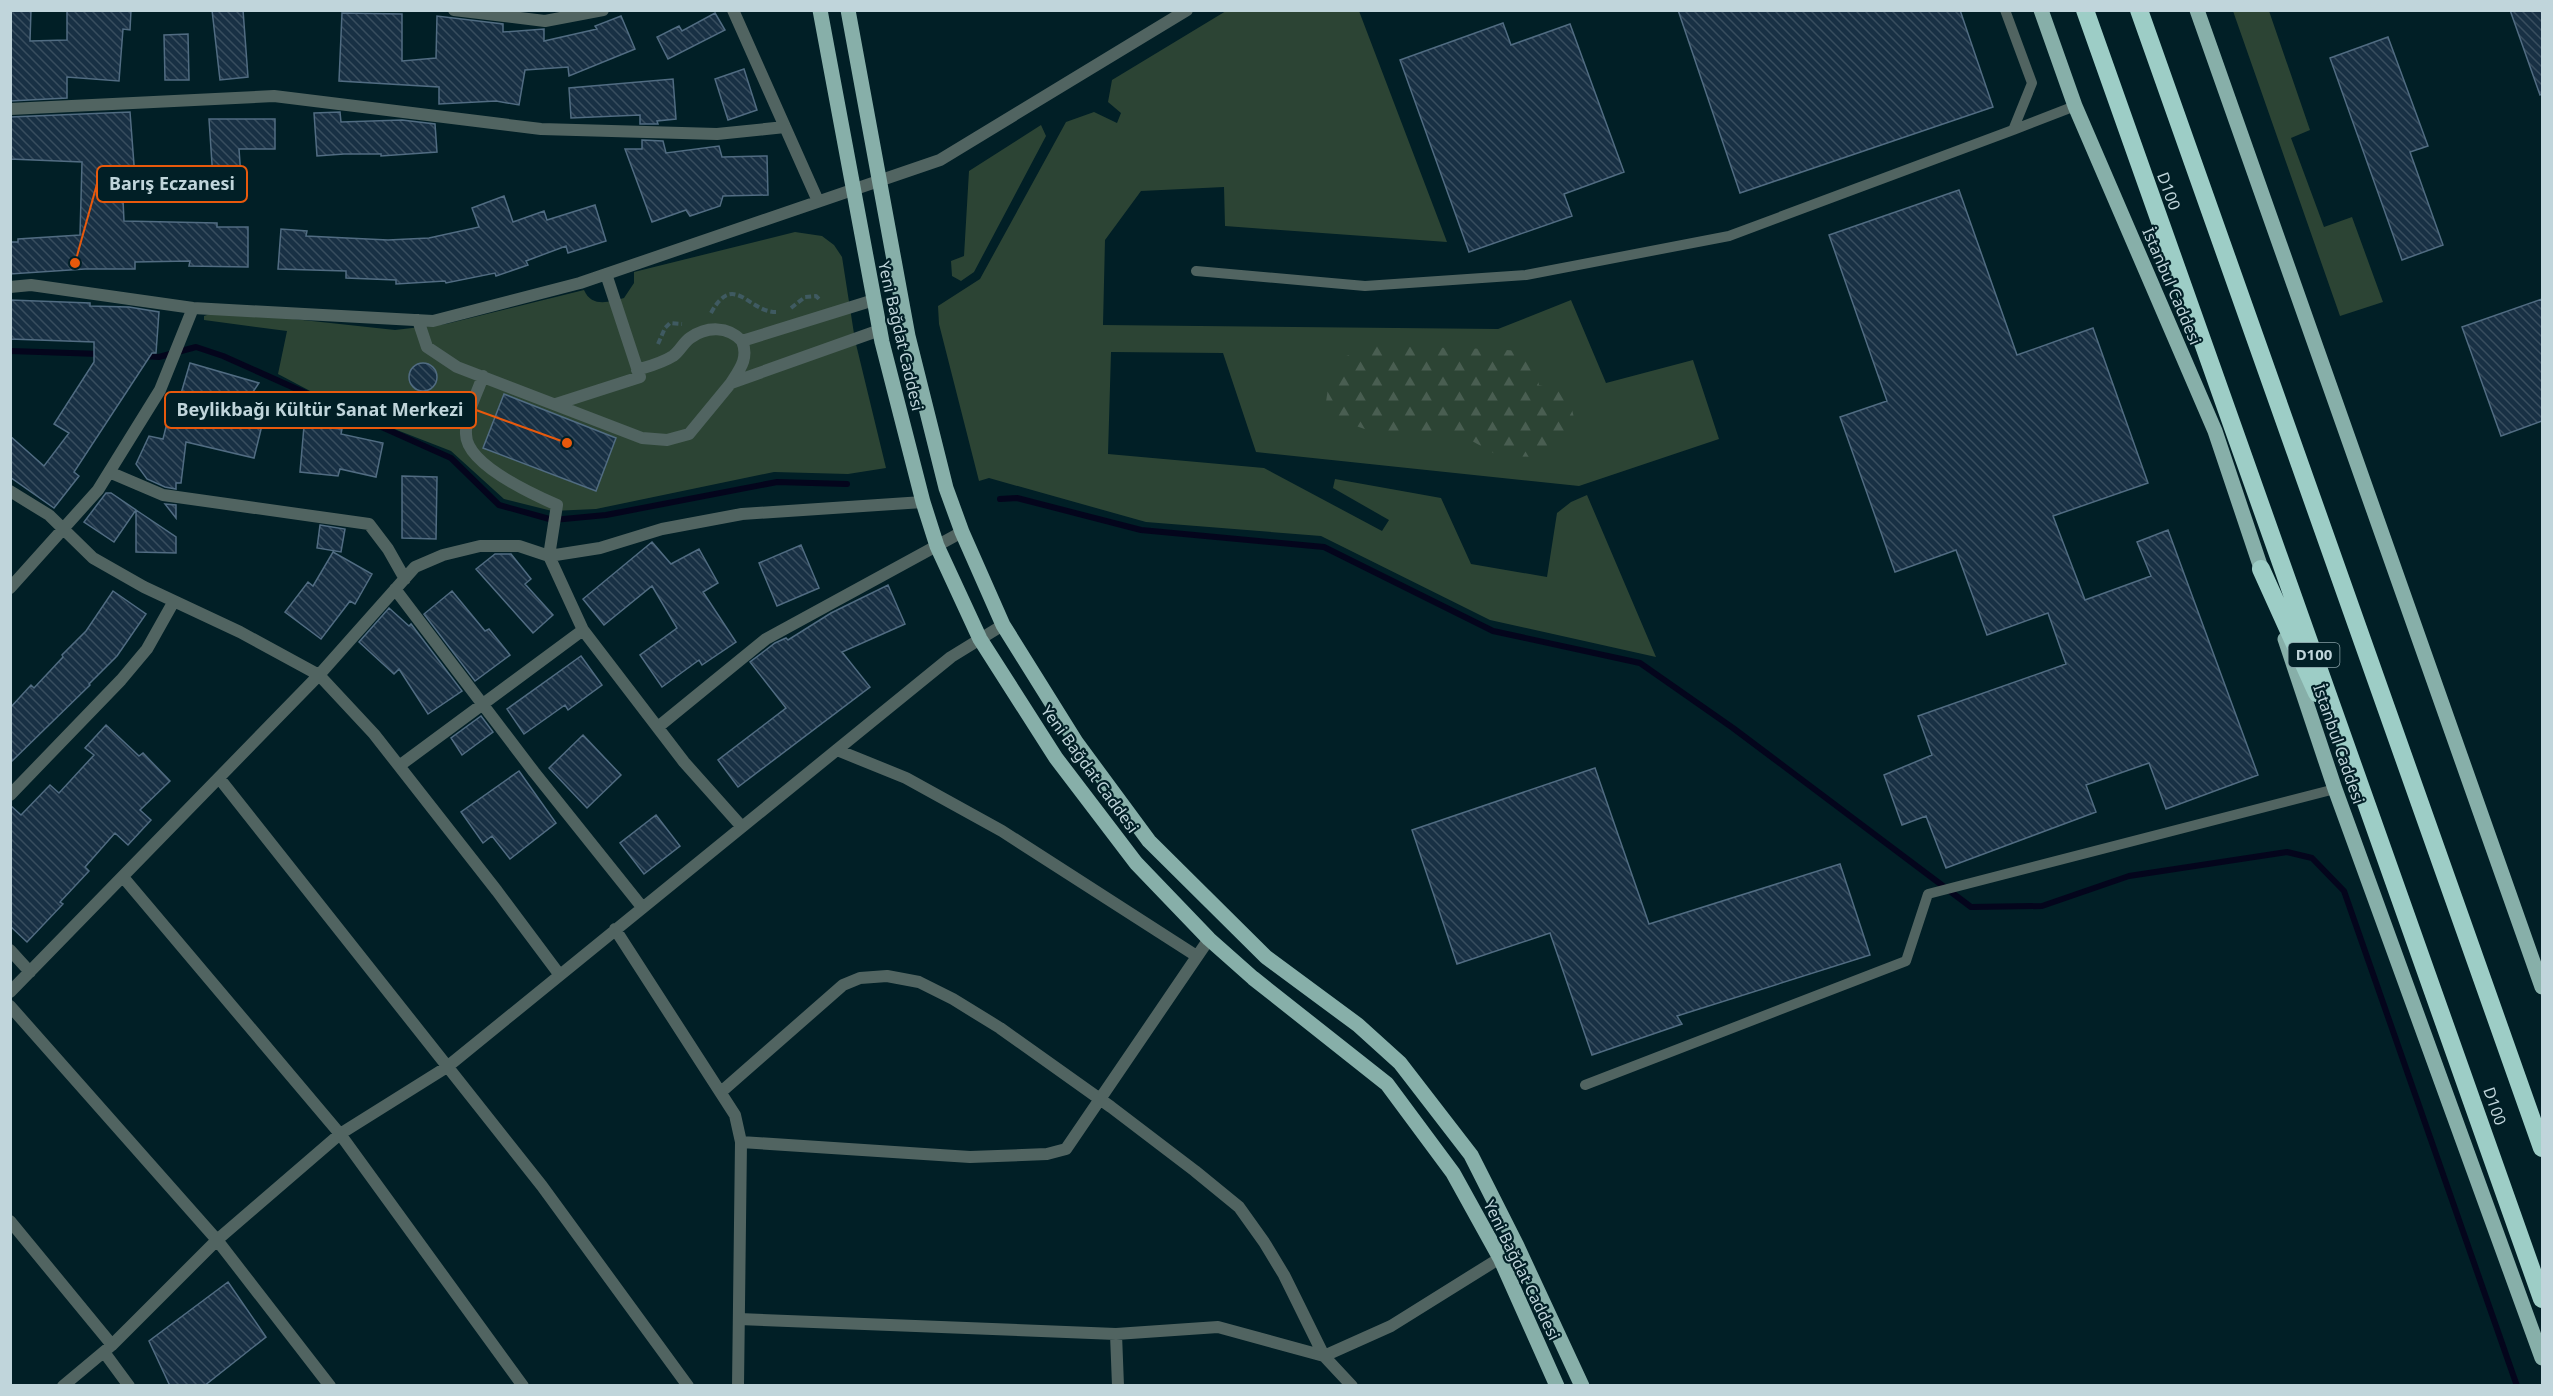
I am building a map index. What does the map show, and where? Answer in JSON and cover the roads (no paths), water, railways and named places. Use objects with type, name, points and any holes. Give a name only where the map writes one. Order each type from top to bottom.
[{"type":"highway","name":"D100","points":[[2085,10],[2376,825],[2542,1299]]},
{"type":"highway","name":"D100","points":[[2139,10],[2542,1148]]},
{"type":"highway","points":[[2261,569],[2376,825]]},
{"type":"main road","name":"Yeni Bağdat Caddesi","points":[[820,10],[852,191],[880,330],[923,502],[937,546],[980,639],[1056,758],[1136,863],[1209,939],[1253,978],[1387,1084],[1453,1173],[1500,1258],[1557,1386]]},
{"type":"main road","name":"Yeni Bağdat Caddesi","points":[[848,10],[908,336],[946,488],[962,532],[1003,625],[1076,742],[1149,841],[1266,957],[1358,1025],[1400,1063],[1471,1155],[1517,1246],[1582,1386]]},
{"type":"main road","name":"İstanbul Caddesi","points":[[2041,10],[2075,106],[2215,431],[2335,789],[2542,1358]]},
{"type":"main road","points":[[2197,10],[2542,987]]},
{"type":"street","points":[[454,10],[545,21],[603,10]]},
{"type":"street","points":[[733,10],[818,201]]},
{"type":"street","points":[[10,287],[31,285],[193,308],[433,321],[580,283],[940,160],[1188,10]]},
{"type":"street","points":[[10,109],[274,96],[541,129],[717,134],[785,127]]},
{"type":"street","points":[[556,404],[640,377],[606,274]]},
{"type":"street","points":[[742,341],[874,300]]},
{"type":"street","points":[[10,588],[98,490],[160,390],[193,308]]},
{"type":"street","points":[[418,320],[427,347],[457,367],[642,438],[667,440],[689,434],[731,383],[744,363],[746,351],[742,341],[735,334],[724,329],[707,330],[690,338],[674,355],[658,364],[637,370]]},
{"type":"street","points":[[731,383],[880,330]]},
{"type":"street","points":[[483,376],[467,423],[467,445],[474,454],[513,483],[557,505],[549,556],[583,630],[684,762],[742,827]]},
{"type":"street","points":[[109,472],[163,495],[369,524],[388,549],[405,579]]},
{"type":"street","points":[[10,491],[49,515],[93,558],[174,602],[240,632],[319,675],[374,734],[559,974]]},
{"type":"street","points":[[10,992],[319,675],[416,567],[443,555],[480,546],[519,546],[549,556],[600,548],[662,529],[742,514],[923,502]]},
{"type":"street","points":[[658,727],[766,639],[962,532]]},
{"type":"street","points":[[395,589],[642,908]]},
{"type":"street","points":[[10,795],[121,680],[147,649],[174,602]]},
{"type":"street","points":[[63,1386],[108,1348],[217,1240],[340,1134],[447,1067],[951,657],[1003,625]]},
{"type":"street","points":[[399,766],[583,630]]},
{"type":"street","points":[[837,750],[906,778],[1002,831],[1195,955]]},
{"type":"street","points":[[219,778],[542,1186],[688,1386]]},
{"type":"street","points":[[123,877],[340,1134],[523,1386]]},
{"type":"street","points":[[615,929],[735,1115],[741,1142],[738,1386]]},
{"type":"street","points":[[741,1142],[970,1157],[1047,1154],[1066,1149],[1101,1100],[1195,955],[1209,939]]},
{"type":"street","points":[[10,950],[30,972]]},
{"type":"street","points":[[721,1092],[843,985],[861,978],[887,976],[919,982],[953,999],[1000,1028],[1101,1100],[1239,1207],[1284,1275],[1324,1356],[1352,1386]]},
{"type":"street","points":[[10,1006],[217,1240],[330,1386]]},
{"type":"street","points":[[10,1221],[108,1348],[129,1386]]},
{"type":"street","points":[[739,1319],[1116,1334],[1218,1327],[1324,1356],[1391,1326],[1500,1258]]},
{"type":"street","points":[[1116,1334],[1118,1386]]},
{"type":"lane","points":[[2005,10],[2032,82],[2013,130]]},
{"type":"lane","points":[[1196,271],[1365,286],[1526,275],[1728,236],[2075,106]]},
{"type":"lane","points":[[1585,1085],[1906,961],[1928,894],[2335,789]]},
{"type":"waterway","points":[[143,356],[159,357],[196,347],[223,356],[451,458],[499,505],[553,520],[606,515],[777,482],[847,484]]},
{"type":"waterway","points":[[10,351],[100,354]]},
{"type":"waterway","points":[[1000,499],[1017,498],[1141,530],[1324,547],[1493,631],[1640,663],[1733,728],[1971,907],[2042,906],[2129,876],[2287,852],[2312,858],[2344,891],[2517,1386]]},
{"type":"place","name":"Barış Eczanesi","points":[[75,263]]},
{"type":"place","name":"Beylikbağı Kültür Sanat Merkezi","points":[[567,443]]}]
